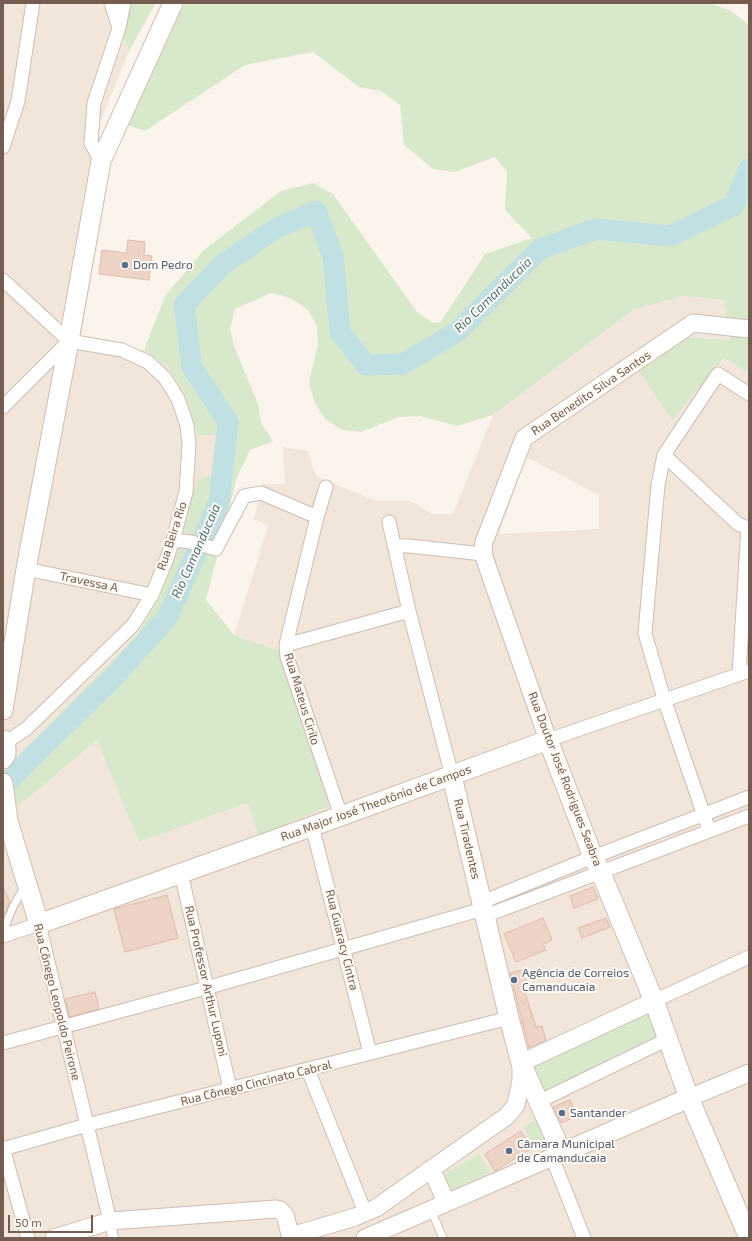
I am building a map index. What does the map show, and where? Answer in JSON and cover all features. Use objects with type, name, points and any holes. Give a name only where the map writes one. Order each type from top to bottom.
[{"type":"main road","points":[[3,710],[26,569],[101,161],[173,3]]},
{"type":"main road","name":"Rua Major José Theotônio de Campos","points":[[39,924],[181,874],[548,740]]},
{"type":"main road","name":"Rua Doutor José Rodrigues Seabra","points":[[548,740],[597,865],[654,1001],[689,1098],[749,1238]]},
{"type":"main road","name":"Rua Tiradentes","points":[[452,776],[508,1018],[521,1063],[538,1102],[557,1155]]},
{"type":"main road","name":"Rua Cônego Leopoldo Peirone","points":[[3,783],[8,821],[39,924]]},
{"type":"main road","points":[[557,1155],[689,1098]]},
{"type":"street","points":[[3,147],[18,101],[33,3]]},
{"type":"street","points":[[111,3],[119,28]]},
{"type":"street","points":[[101,161],[91,143],[94,103],[119,28],[124,3]]},
{"type":"street","points":[[3,280],[69,341],[3,407]]},
{"type":"street","name":"Rua Benedito Silva Santos","points":[[483,554],[484,542],[524,438],[693,323],[749,329]]},
{"type":"street","name":"Rua Beira Rio","points":[[3,752],[133,625],[152,595],[174,540],[186,492],[189,444],[187,425],[178,399],[165,378],[148,362],[122,350],[69,341]]},
{"type":"street","points":[[709,830],[664,699],[645,633],[658,485],[664,455],[718,374],[749,394]]},
{"type":"street","points":[[664,455],[738,524],[748,528],[744,672]]},
{"type":"street","name":"Rua Mateus Cirilo","points":[[326,487],[317,517],[286,645],[287,657],[341,816]]},
{"type":"street","points":[[174,540],[191,542],[216,548],[244,496],[261,493],[317,517]]},
{"type":"street","name":"Rua Tiradentes","points":[[389,522],[409,611],[452,776]]},
{"type":"street","points":[[395,546],[410,546],[483,554]]},
{"type":"street","name":"Rua Doutor José Rodrigues Seabra","points":[[483,554],[548,740]]},
{"type":"street","name":"Travessa A","points":[[26,569],[152,595]]},
{"type":"street","points":[[286,645],[409,611]]},
{"type":"street","name":"Rua Major José Theotônio de Campos","points":[[548,740],[744,672]]},
{"type":"street","points":[[484,909],[597,865],[704,814],[749,797]]},
{"type":"street","points":[[3,1043],[206,988],[484,909],[597,865],[749,816]]},
{"type":"street","name":"Rua Guaracy Cintra","points":[[312,826],[370,1054]]},
{"type":"street","name":"Rua Professor Arthur Luponi","points":[[181,874],[230,1089]]},
{"type":"street","name":"Rua Major José Theotônio de Campos","points":[[5,935],[39,924]]},
{"type":"street","name":"Rua Cônego Leopoldo Peirone","points":[[39,924],[110,1221]]},
{"type":"street","points":[[54,1238],[110,1221],[276,1209],[280,1210],[285,1215],[291,1237],[355,1217],[376,1208],[512,1110],[516,1105],[521,1080],[521,1063],[749,957]]},
{"type":"street","name":"Rua Cônego Cincinato Cabral","points":[[3,1148],[87,1125],[508,1018]]},
{"type":"street","points":[[538,1102],[668,1039]]},
{"type":"street","points":[[308,1070],[373,1229],[372,1235]]},
{"type":"street","points":[[689,1098],[749,1073]]},
{"type":"street","points":[[3,1148],[28,1238]]},
{"type":"street","points":[[372,1235],[557,1155],[584,1238]]},
{"type":"street","points":[[428,1171],[435,1177],[443,1195],[437,1207]]},
{"type":"street","points":[[110,1221],[113,1238]]},
{"type":"lane","points":[[5,935],[6,924],[13,907],[27,883]]},
{"type":"lane","points":[[437,1207],[443,1238]]},
{"type":"shaded area","points":[[3,3],[113,3],[121,32],[129,51],[95,135],[109,176],[81,337],[144,350],[168,367],[186,396],[198,435],[219,435],[216,475],[177,553],[158,601],[136,636],[15,759],[3,778]]},
{"type":"shaded area","points":[[683,296],[724,300],[730,340],[684,337],[724,357],[749,373],[749,1238],[3,1238],[3,817],[38,790],[97,740],[139,842],[248,803],[258,835],[281,651],[234,635],[268,526],[254,519],[262,484],[285,484],[283,447],[308,451],[316,476],[376,501],[410,501],[432,514],[453,514],[493,415],[633,310]],"holes":[[[526,457],[599,495],[599,529],[499,534]]]},
{"type":"green space","points":[[113,3],[156,3],[129,51],[121,32]]},
{"type":"green space","points":[[185,3],[710,3],[731,11],[749,25],[749,373],[724,358],[672,420],[638,370],[684,337],[730,340],[724,300],[683,296],[633,310],[493,415],[457,426],[420,416],[399,417],[361,432],[342,430],[325,419],[314,401],[309,382],[318,344],[317,326],[308,310],[291,298],[271,293],[235,309],[230,328],[234,346],[258,404],[261,423],[273,441],[250,450],[237,477],[206,600],[234,635],[281,651],[329,807],[258,835],[248,803],[139,842],[97,740],[38,790],[3,817],[3,778],[15,759],[136,636],[158,601],[177,553],[197,480],[216,474],[219,435],[198,435],[186,396],[168,367],[144,350],[165,296],[204,250],[281,191],[313,183],[333,194],[417,312],[433,323],[441,322],[485,254],[532,238],[505,210],[507,171],[495,157],[455,172],[433,169],[404,145],[400,105],[381,91],[359,87],[313,52],[245,65],[145,131],[125,124]]},
{"type":"green space","points":[[653,1007],[666,1038],[539,1099],[523,1064]]},
{"type":"green space","points":[[539,1118],[552,1140],[536,1150],[523,1127]]},
{"type":"green space","points":[[479,1154],[490,1172],[455,1189],[449,1188],[443,1177],[445,1174]]},
{"type":"building","name":"Dom Pedro","points":[[128,240],[145,242],[144,255],[152,256],[149,280],[99,274],[102,250],[126,253]]},
{"type":"building","points":[[3,887],[10,902],[3,918]]},
{"type":"building","points":[[593,887],[598,899],[574,908],[570,896]]},
{"type":"building","points":[[167,895],[178,938],[125,952],[114,909]]},
{"type":"building","points":[[543,918],[552,940],[543,944],[546,950],[516,962],[504,934]]},
{"type":"building","points":[[606,918],[610,927],[582,938],[578,928]]},
{"type":"building","points":[[523,970],[527,985],[523,986],[536,1027],[542,1026],[546,1040],[529,1048],[510,973]]},
{"type":"building","points":[[95,992],[99,1009],[69,1017],[65,999]]},
{"type":"building","name":"Santander","points":[[570,1100],[577,1116],[561,1123],[553,1107]]},
{"type":"building","name":"Câmara Municipal de Camanducaia","points":[[521,1131],[532,1148],[495,1171],[485,1154]]},
{"type":"waterway","name":"Rio Camanducaia","points":[[3,788],[26,763],[112,679],[167,618],[219,502],[228,422],[192,367],[184,305],[222,265],[275,229],[316,211],[333,256],[340,332],[366,365],[403,364],[457,332],[540,249],[596,229],[670,236],[734,205],[749,169]]},
{"type":"place","name":"Dom Pedro","points":[[125,265]]},
{"type":"place","name":"Agência de Correios Camanducaia","points":[[514,980]]},
{"type":"place","name":"Santander","points":[[562,1113]]},
{"type":"place","name":"Câmara Municipal de Camanducaia","points":[[509,1151]]}]
